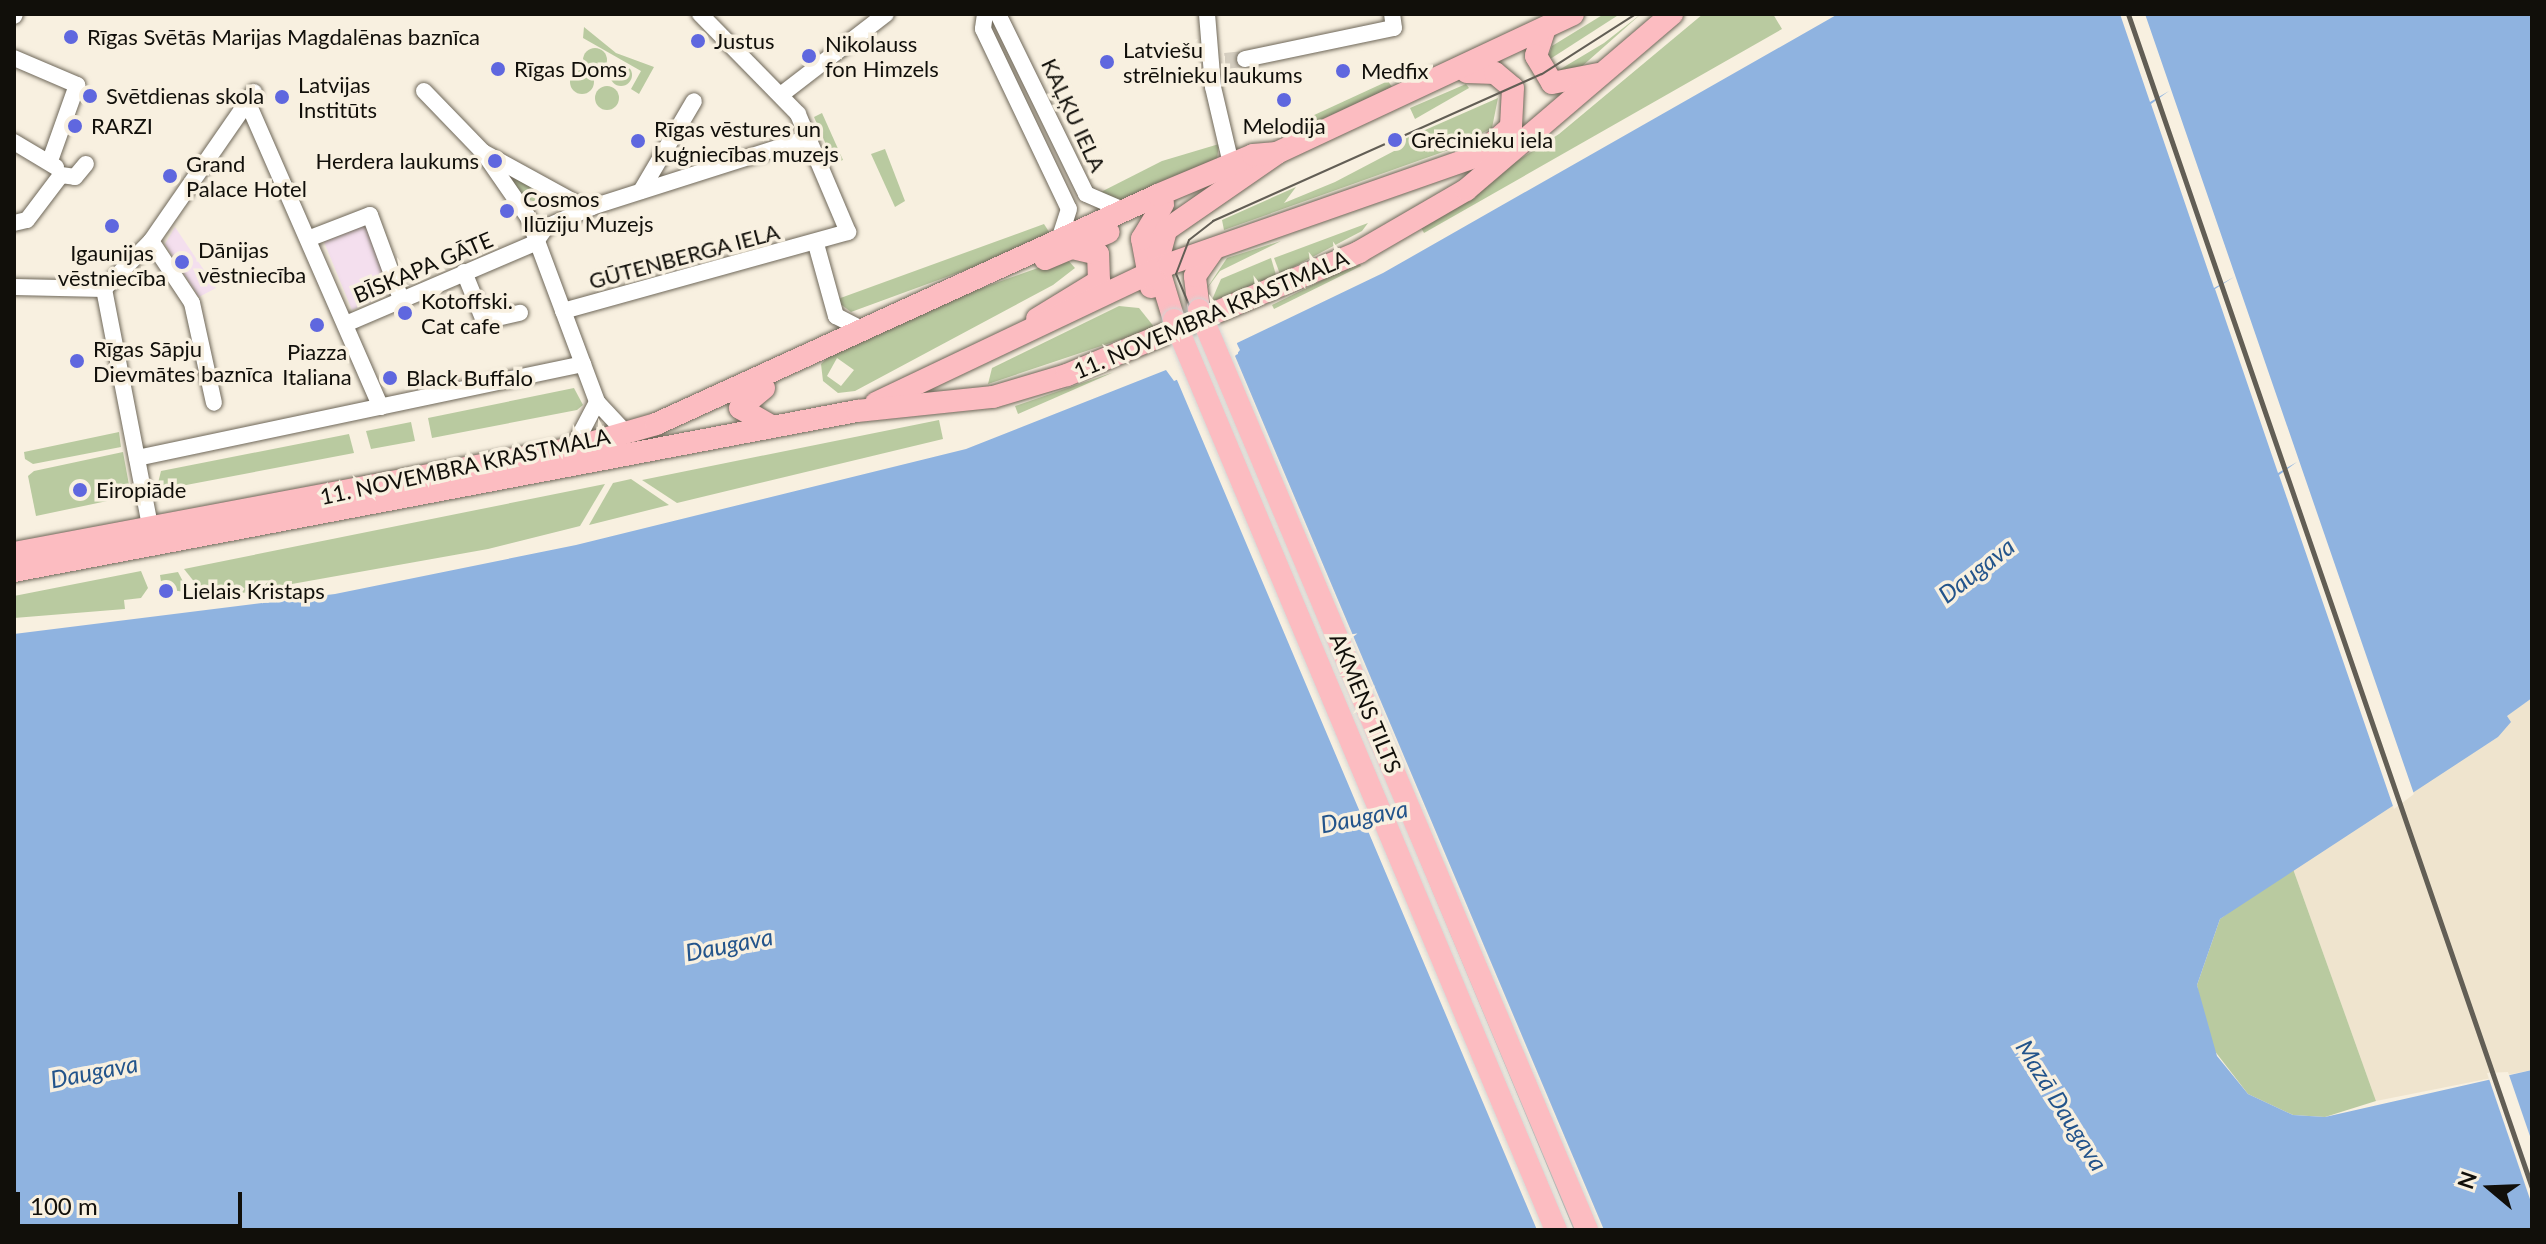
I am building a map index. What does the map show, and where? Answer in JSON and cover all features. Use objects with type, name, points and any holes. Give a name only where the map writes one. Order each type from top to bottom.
[{"type":"main road","name":"11. NOVEMBRA KRASTMALA","points":[[14,553],[573,448],[626,433],[823,346],[858,327],[1163,204],[1458,73],[1573,14]]},
{"type":"main road","name":"11. NOVEMBRA KRASTMALA","points":[[14,571],[857,411],[934,406],[1067,375],[1346,258],[1466,190],[1535,136],[1672,14]]},
{"type":"main road","points":[[1544,31],[1536,56],[1552,83],[1569,85],[1606,70]]},
{"type":"main road","points":[[1447,167],[1500,141],[1516,114],[1509,82],[1484,70],[1458,73]]},
{"type":"main road","name":"11. NOVEMBRA KRASTMALA","points":[[857,411],[975,362],[1153,273],[1535,136]]},
{"type":"main road","name":"11. NOVEMBRA KRASTMALA","points":[[1067,244],[1129,209],[1231,164],[1277,153]]},
{"type":"main road","name":"11. NOVEMBRA KRASTMALA","points":[[1168,313],[1153,273],[1159,246],[1177,217],[1277,153]]},
{"type":"main road","points":[[1153,273],[1142,239],[1163,204]]},
{"type":"main road","points":[[880,401],[1091,287],[1103,261],[1067,244]]},
{"type":"main road","name":"11. NOVEMBRA KRASTMALA","points":[[1199,310],[1195,276],[1214,249]]},
{"type":"main road","name":"11. NOVEMBRA KRASTMALA","points":[[1123,290],[1147,294],[1168,313]]},
{"type":"main road","name":"AKMENS TILTS","points":[[1199,310],[1587,1230]]},
{"type":"main road","name":"AKMENS TILTS","points":[[1168,313],[1556,1230]]},
{"type":"main road","points":[[777,426],[743,416],[741,402],[823,346]]},
{"type":"main road","points":[[934,406],[975,362]]},
{"type":"street","points":[[700,14],[782,94],[811,137]]},
{"type":"street","points":[[782,94],[886,14]]},
{"type":"street","name":"KAĻĶU IELA","points":[[985,14],[983,29],[1069,209],[1067,244]]},
{"type":"street","name":"KAĻĶU IELA","points":[[998,14],[1086,194],[1112,210],[1129,209]]},
{"type":"street","points":[[1207,14],[1217,61],[1231,164]]},
{"type":"street","points":[[1245,59],[1393,21]]},
{"type":"street","points":[[14,58],[77,85],[51,158]]},
{"type":"street","points":[[424,91],[483,152],[528,217],[535,243],[597,402],[626,433]]},
{"type":"street","points":[[14,287],[104,289],[151,241],[251,96],[313,237],[381,407]]},
{"type":"street","points":[[641,191],[694,101]]},
{"type":"street","name":"BĪSKAPA GĀTE","points":[[348,323],[535,243],[546,227],[587,209],[811,137]]},
{"type":"street","name":"GŪTENBERGA IELA","points":[[563,311],[816,244],[848,232],[811,137]]},
{"type":"street","points":[[14,142],[51,158],[61,175]]},
{"type":"street","points":[[483,152],[587,209]]},
{"type":"street","points":[[61,175],[75,177],[86,164]]},
{"type":"street","points":[[14,223],[27,220],[61,175]]},
{"type":"street","points":[[313,237],[372,219],[401,299]]},
{"type":"street","points":[[151,241],[192,303],[214,403]]},
{"type":"street","points":[[816,244],[836,316],[858,327]]},
{"type":"street","points":[[464,272],[484,321],[520,313]]},
{"type":"street","points":[[104,289],[150,526]]},
{"type":"street","points":[[137,458],[583,364]]},
{"type":"street","points":[[573,448],[597,402]]},
{"type":"shaded area","points":[[368,224],[391,293],[352,310],[324,242]]},
{"type":"shaded area","points":[[175,227],[216,288],[199,297],[165,244]]},
{"type":"shaded area","points":[[2532,698],[2532,1070],[2376,1101],[2292,866],[2498,737],[2506,716]]},
{"type":"green space","points":[[1604,14],[1620,14],[1547,61],[1552,46]]},
{"type":"green space","points":[[1641,14],[1571,76],[1554,73],[1604,43]]},
{"type":"green space","points":[[1703,14],[1773,14],[1782,29],[1424,233],[1419,224],[1559,134]]},
{"type":"green space","points":[[584,27],[616,53],[654,67],[639,94],[631,89],[641,71],[583,38]]},
{"type":"green space","points":[[595,48],[606,55],[607,60],[600,71],[595,72],[584,65],[583,60],[590,49]]},
{"type":"green space","points":[[621,64],[629,67],[632,75],[629,83],[621,86],[613,83],[610,75],[613,67]]},
{"type":"green space","points":[[582,70],[593,77],[594,82],[587,93],[582,94],[571,87],[570,82],[577,71]]},
{"type":"green space","points":[[1388,81],[1392,87],[1303,128],[1299,122]]},
{"type":"green space","points":[[1466,84],[1469,88],[1415,119],[1410,108]]},
{"type":"green space","points":[[607,86],[615,90],[619,98],[615,106],[607,110],[599,106],[595,98],[599,90]]},
{"type":"green space","points":[[1498,98],[1492,128],[1457,147],[1224,230],[1222,220],[1296,187],[1284,203],[1335,182],[1396,150],[1400,141]]},
{"type":"green space","points":[[822,113],[843,160],[834,163],[814,117]]},
{"type":"green space","points":[[1219,144],[1217,160],[1111,205],[1095,195],[1162,161]]},
{"type":"green space","points":[[885,149],[905,201],[895,207],[871,154]]},
{"type":"green space","points":[[519,170],[562,198],[556,209],[524,198],[512,181]]},
{"type":"green space","points":[[1368,223],[1362,231],[1280,274],[1274,258]]},
{"type":"green space","points":[[1044,224],[1053,238],[851,312],[835,300]]},
{"type":"green space","points":[[1281,241],[1220,271],[1203,294],[1227,258]]},
{"type":"green space","points":[[1066,258],[1075,268],[1053,285],[855,391],[838,393],[823,381],[821,364],[831,354],[948,300]],"holes":[[[837,358],[854,370],[841,386],[827,376]]]},
{"type":"green space","points":[[1271,258],[1276,275],[1211,302],[1221,279]]},
{"type":"green space","points":[[1359,262],[1361,266],[1274,309],[1272,305]]},
{"type":"green space","points":[[1119,306],[1139,308],[1155,328],[988,384],[992,368]]},
{"type":"green space","points":[[1114,372],[1018,414],[1015,406]]},
{"type":"green space","points":[[574,388],[583,405],[577,410],[432,438],[428,418]]},
{"type":"green space","points":[[939,420],[943,439],[677,503],[642,480]]},
{"type":"green space","points":[[411,422],[415,441],[371,449],[366,431]]},
{"type":"green space","points":[[119,432],[121,447],[33,464],[25,459],[24,452]]},
{"type":"green space","points":[[349,434],[354,453],[165,489],[158,483],[161,471]]},
{"type":"green space","points":[[123,452],[131,496],[36,516],[28,476],[34,471]]},
{"type":"green space","points":[[631,479],[669,505],[589,525],[613,483]]},
{"type":"green space","points":[[605,484],[580,526],[488,549],[208,599],[184,569]]},
{"type":"green space","points":[[141,571],[148,588],[141,598],[124,600],[125,609],[14,618],[14,596]]},
{"type":"green space","points":[[178,572],[189,593],[162,588],[160,575]]},
{"type":"green space","points":[[2292,866],[2376,1101],[2325,1117],[2293,1115],[2248,1094],[2207,1041],[2197,985],[2220,919]]},
{"type":"water","points":[[1838,14],[2532,14],[2532,698],[2507,716],[2511,722],[2498,737],[2220,919],[2197,985],[2217,1056],[2248,1094],[2293,1115],[2325,1117],[2532,1070],[2532,1230],[14,1230],[14,634],[335,594],[576,545],[966,449],[1166,370],[1174,381],[1238,354],[1237,343],[1383,273]]},
{"type":"pier","points":[[2120,14],[2145,14],[2414,794],[2394,809],[2279,475],[2297,462],[2278,473],[2215,289],[2234,277],[2214,288],[2151,104],[2169,91],[2150,102]]},
{"type":"pier","points":[[1235,340],[1240,350],[1235,356],[1604,1230],[1537,1230],[1177,380],[1164,366],[1175,376],[1235,351]]},
{"type":"pier","points":[[2508,1072],[2532,1142],[2532,1205],[2487,1073]]},
{"type":"tunnel","points":[[1225,61],[1245,59]]},
{"type":"tram line","points":[[1575,1230],[1176,274],[1189,240],[1213,221],[1542,74],[1636,14]]},
{"type":"railway","points":[[2128,14],[2532,1188]]},
{"type":"place","name":"Rīgas Svētās Marijas Magdalēnas baznīca","points":[[71,37]]},
{"type":"place","name":"Justus","points":[[698,41]]},
{"type":"place","name":"Nikolauss fon Himzels","points":[[809,56]]},
{"type":"place","name":"Latviešu strēlnieku laukums","points":[[1107,62]]},
{"type":"place","name":"Rīgas Doms","points":[[498,69]]},
{"type":"place","name":"Medfix","points":[[1343,71]]},
{"type":"place","name":"Svētdienas skola","points":[[90,96]]},
{"type":"place","name":"Latvijas Institūts","points":[[282,97]]},
{"type":"place","name":"Melodija","points":[[1284,100]]},
{"type":"place","name":"RARZI","points":[[75,126]]},
{"type":"place","name":"Grēcinieku iela","points":[[1395,140]]},
{"type":"place","name":"Rīgas vēstures un kuģniecības muzejs","points":[[638,141]]},
{"type":"place","name":"Herdera laukums","points":[[495,161]]},
{"type":"place","name":"Grand Palace Hotel","points":[[170,176]]},
{"type":"place","name":"Cosmos Ilūziju Muzejs","points":[[507,211]]},
{"type":"place","name":"Igaunijas vēstniecība","points":[[112,226]]},
{"type":"place","name":"Dānijas vēstniecība","points":[[182,262]]},
{"type":"place","name":"Kotoffski. Cat cafe","points":[[405,313]]},
{"type":"place","name":"Piazza Italiana","points":[[317,325]]},
{"type":"place","name":"Rīgas Sāpju Dievmātes baznīca","points":[[77,361]]},
{"type":"place","name":"Black Buffalo","points":[[390,378]]},
{"type":"place","name":"Eiropiāde","points":[[80,490]]},
{"type":"place","name":"Lielais Kristaps","points":[[166,591]]},
{"type":"water label","name":"Daugava","points":[[1976,570]]},
{"type":"water label","name":"Daugava","points":[[1364,816]]},
{"type":"water label","name":"Daugava","points":[[729,944]]},
{"type":"water label","name":"Daugava","points":[[94,1071]]},
{"type":"water label","name":"Mazā Daugava","points":[[2062,1105]]}]
